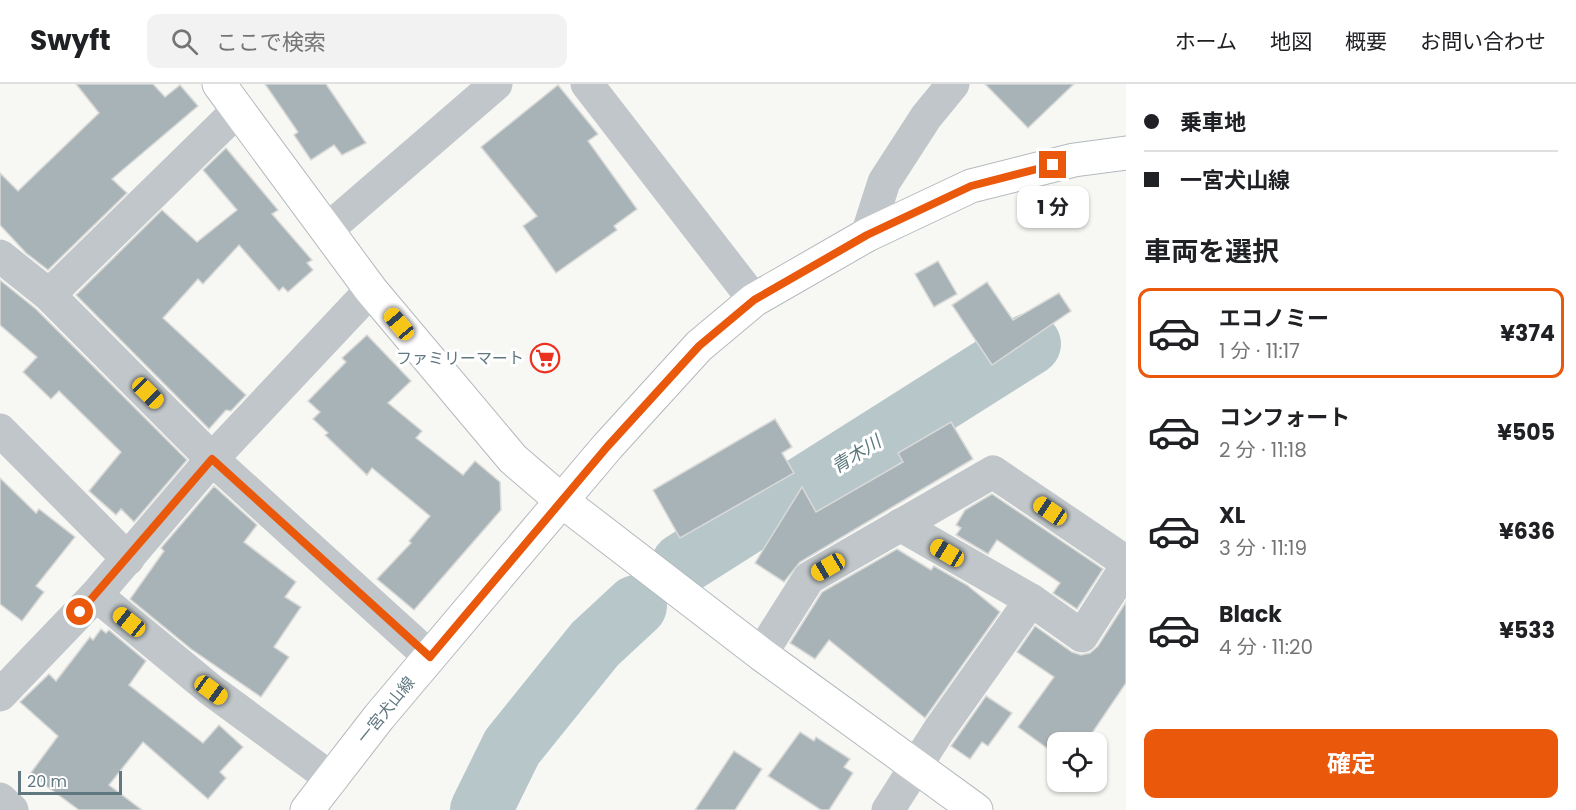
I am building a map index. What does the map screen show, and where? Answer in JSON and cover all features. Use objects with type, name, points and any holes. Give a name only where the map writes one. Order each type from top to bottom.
[{"type":"main road","points":[[228,97],[370,290],[513,459],[562,501],[761,654],[916,769],[976,810]]},
{"type":"main road","name":"一宮犬山線","points":[[308,810],[378,717],[562,501],[699,346],[754,300],[867,235],[971,186],[1074,160],[1126,153]]},
{"type":"street","points":[[327,230],[496,84]]},
{"type":"street","points":[[587,84],[754,300]]},
{"type":"street","points":[[867,235],[884,182],[926,117],[953,84]]},
{"type":"street","points":[[49,295],[228,97]]},
{"type":"street","points":[[0,256],[49,295],[212,459],[430,657]]},
{"type":"street","points":[[0,695],[96,595],[212,459],[370,290]]},
{"type":"street","points":[[0,430],[128,559]]},
{"type":"street","points":[[761,654],[809,578],[993,472],[1126,562]]},
{"type":"street","points":[[900,525],[1031,600],[1083,636],[1126,567]]},
{"type":"street","points":[[96,595],[211,690],[332,779]]},
{"type":"street","points":[[888,810],[939,730],[1031,600]]},
{"type":"street","points":[[0,799],[12,810]]},
{"type":"building","points":[[76,84],[153,84],[165,97],[180,85],[198,106],[112,179],[127,193],[48,270],[26,253],[0,225],[0,173],[18,191],[99,113]]},
{"type":"building","points":[[265,84],[326,84],[366,143],[342,155],[334,145],[311,160],[294,135],[298,132]]},
{"type":"building","points":[[985,84],[1074,84],[1028,128]]},
{"type":"building","points":[[558,85],[598,134],[588,141],[637,209],[614,226],[617,230],[556,273],[523,226],[537,216],[481,147]]},
{"type":"building","points":[[226,148],[278,210],[272,214],[312,260],[307,263],[313,270],[288,292],[283,287],[279,291],[239,245],[203,284],[198,279],[163,318],[246,395],[231,411],[226,410],[209,429],[76,295],[162,210],[197,242],[237,210],[203,170]]},
{"type":"building","points":[[938,261],[957,294],[934,307],[915,274]]},
{"type":"building","points":[[0,280],[36,309],[187,460],[134,522],[121,509],[116,515],[89,491],[121,452],[59,391],[51,399],[23,372],[37,357],[0,325]]},
{"type":"building","points":[[987,282],[1013,320],[1059,293],[1071,311],[992,365],[952,305]]},
{"type":"building","points":[[367,335],[411,381],[388,403],[422,431],[416,438],[463,475],[475,461],[500,482],[501,510],[414,610],[377,579],[411,543],[409,541],[430,516],[372,468],[367,475],[325,435],[328,433],[313,419],[320,412],[308,401],[346,362],[342,358]]},
{"type":"building","points":[[775,419],[792,447],[782,453],[794,473],[680,538],[653,490]]},
{"type":"building","points":[[951,422],[973,459],[800,562],[784,582],[755,563],[802,487],[816,512],[903,462],[898,453]]},
{"type":"building","points":[[0,478],[36,513],[39,509],[75,537],[36,586],[44,592],[22,621],[0,604]]},
{"type":"building","points":[[214,486],[257,525],[244,542],[296,582],[285,597],[301,607],[274,647],[289,657],[261,697],[191,649],[130,599],[164,551],[161,548]]},
{"type":"building","points":[[992,494],[1103,569],[1077,609],[1053,593],[1060,583],[997,540],[988,554],[956,535],[961,528],[956,525],[965,510]]},
{"type":"building","points":[[897,549],[931,570],[934,566],[967,585],[1000,612],[925,718],[829,640],[815,659],[790,643],[822,592]]},
{"type":"building","points":[[1126,602],[1126,683],[1093,732],[1047,732],[1047,748],[1018,727],[1054,677],[1017,652],[1035,626],[1072,652],[1081,655],[1090,653],[1098,646]]},
{"type":"building","points":[[101,629],[106,633],[109,630],[146,661],[129,685],[203,743],[219,725],[243,747],[220,772],[226,778],[208,799],[143,742],[109,785],[142,810],[79,810],[30,774],[58,736],[20,702],[49,674],[56,681],[90,637],[93,640]]},
{"type":"building","points":[[986,696],[1012,713],[988,746],[982,742],[970,759],[951,746]]},
{"type":"building","points":[[800,732],[814,741],[816,737],[850,759],[844,767],[853,773],[829,810],[821,810],[768,776]]},
{"type":"building","points":[[734,751],[762,769],[735,810],[695,810]]},
{"type":"waterway","name":"青木川","points":[[682,564],[1030,344]]},
{"type":"waterway","name":"青木川","points":[[481,810],[512,747],[595,644],[636,606]]},
{"type":"place","name":"ファミリーマート","points":[[545,358]]},
{"type":"route","points":[[80,612],[212,459],[430,657],[607,447],[699,346],[754,300],[867,235],[971,186],[1053,165]]}]
